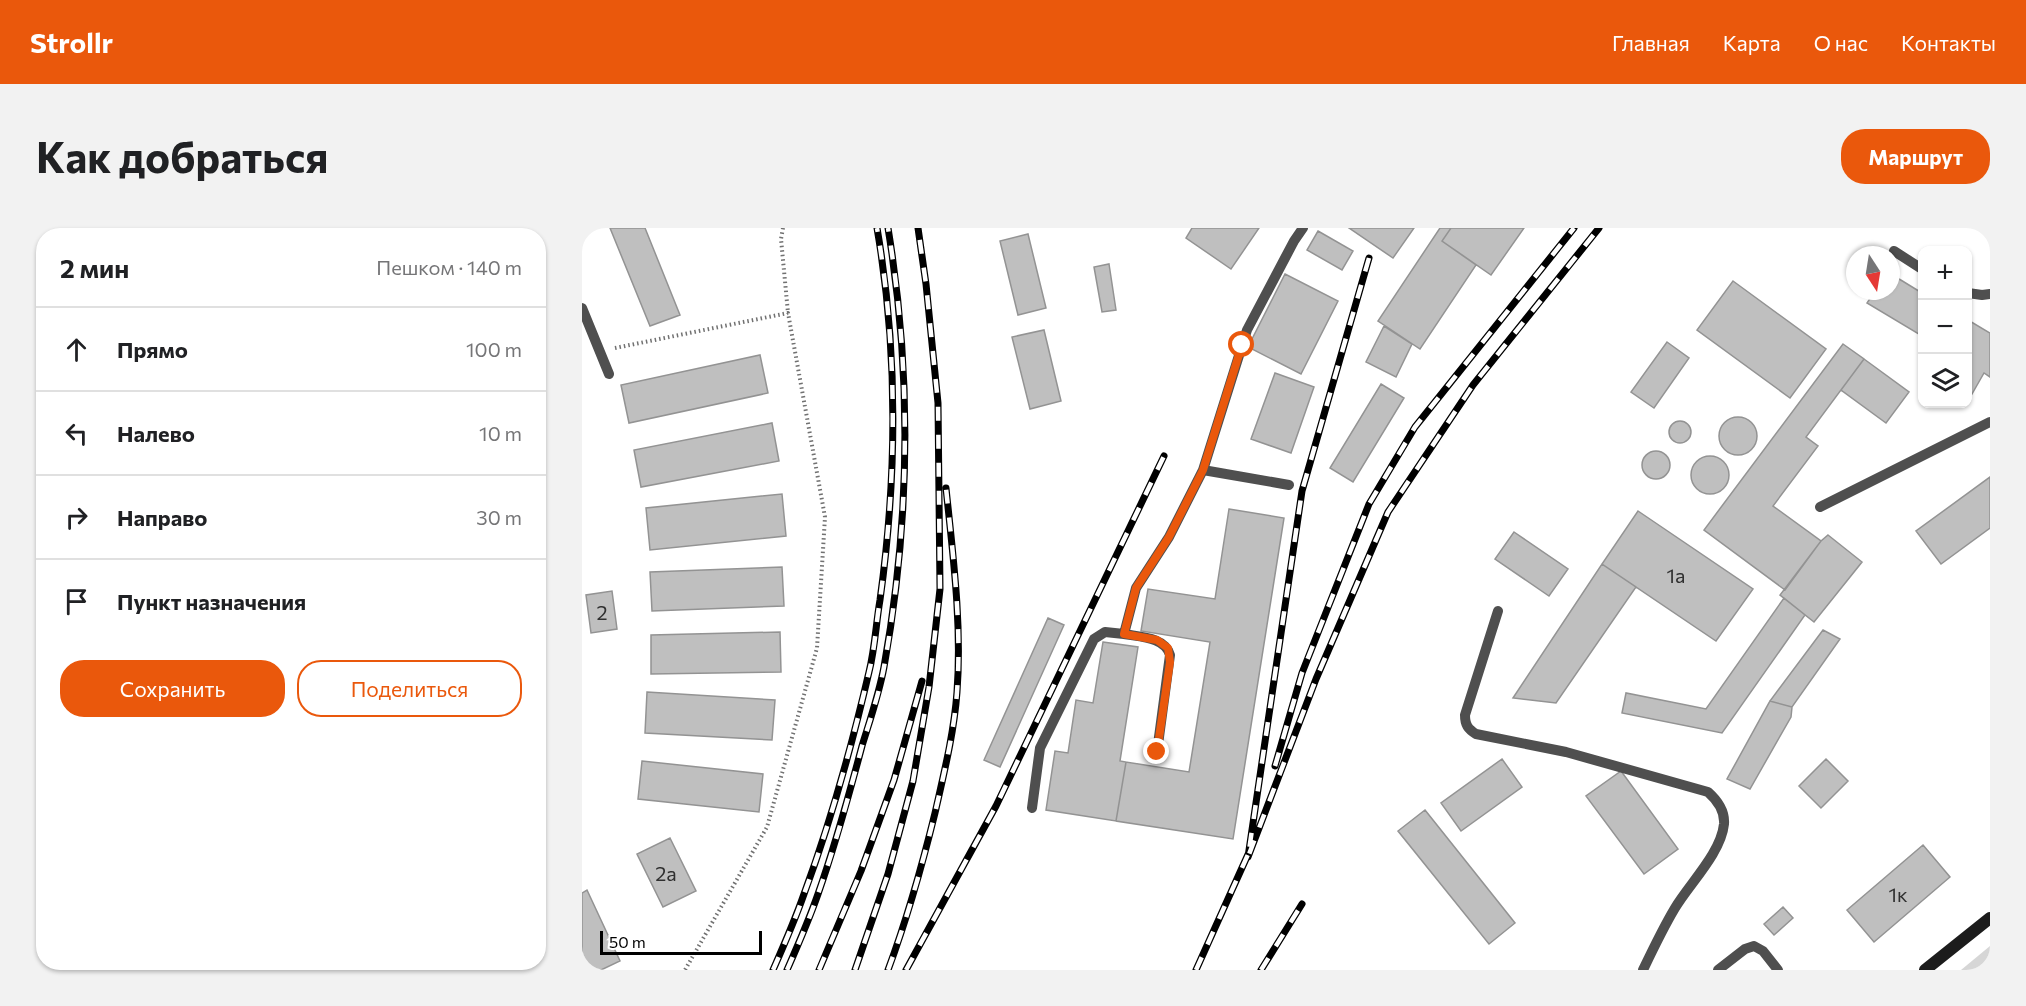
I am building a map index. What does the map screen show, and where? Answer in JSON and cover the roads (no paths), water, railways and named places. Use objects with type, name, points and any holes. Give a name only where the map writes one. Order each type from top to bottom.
[{"type":"main road","points":[[1925,970],[1990,918]]},
{"type":"lane","points":[[1294,241],[1297,228]]},
{"type":"lane","points":[[1124,634],[1136,588],[1169,537],[1203,470],[1247,330],[1303,228]]},
{"type":"lane","points":[[1900,255],[1918,265]]},
{"type":"lane","points":[[1972,294],[1990,294]]},
{"type":"lane","points":[[582,308],[609,374]]},
{"type":"lane","points":[[1820,507],[1990,422]]},
{"type":"lane","points":[[1203,470],[1288,484]]},
{"type":"lane","points":[[1498,611],[1466,715],[1466,725],[1470,731],[1566,752],[1708,792],[1719,803],[1724,821],[1717,847],[1675,909],[1643,970]]},
{"type":"lane","points":[[1032,808],[1040,748],[1094,639],[1100,633],[1124,634],[1157,640],[1168,648],[1170,662],[1157,752]]},
{"type":"lane","points":[[1718,970],[1745,949],[1754,946],[1763,951],[1778,970]]},
{"type":"railway","points":[[773,970],[801,904],[832,812],[855,728],[874,645],[890,507],[893,414],[889,320],[877,228]]},
{"type":"railway","points":[[787,970],[815,904],[842,820],[880,687],[893,612],[899,558],[905,448],[901,338],[888,228]]},
{"type":"railway","points":[[855,970],[888,874],[913,781],[929,687],[940,589],[938,403],[918,228]]},
{"type":"railway","points":[[1275,766],[1302,673],[1369,504],[1415,427],[1574,228]]},
{"type":"railway","points":[[1369,258],[1302,491],[1248,857],[1316,679],[1388,512],[1473,385],[1599,228]]},
{"type":"railway","points":[[906,970],[996,806],[1164,456]]},
{"type":"railway","points":[[888,970],[908,912],[930,833],[956,707],[958,616],[946,488]]},
{"type":"railway","points":[[819,970],[861,871],[894,780],[922,681]]},
{"type":"railway","points":[[1196,970],[1250,850]]},
{"type":"railway","points":[[1261,970],[1302,904]]}]
